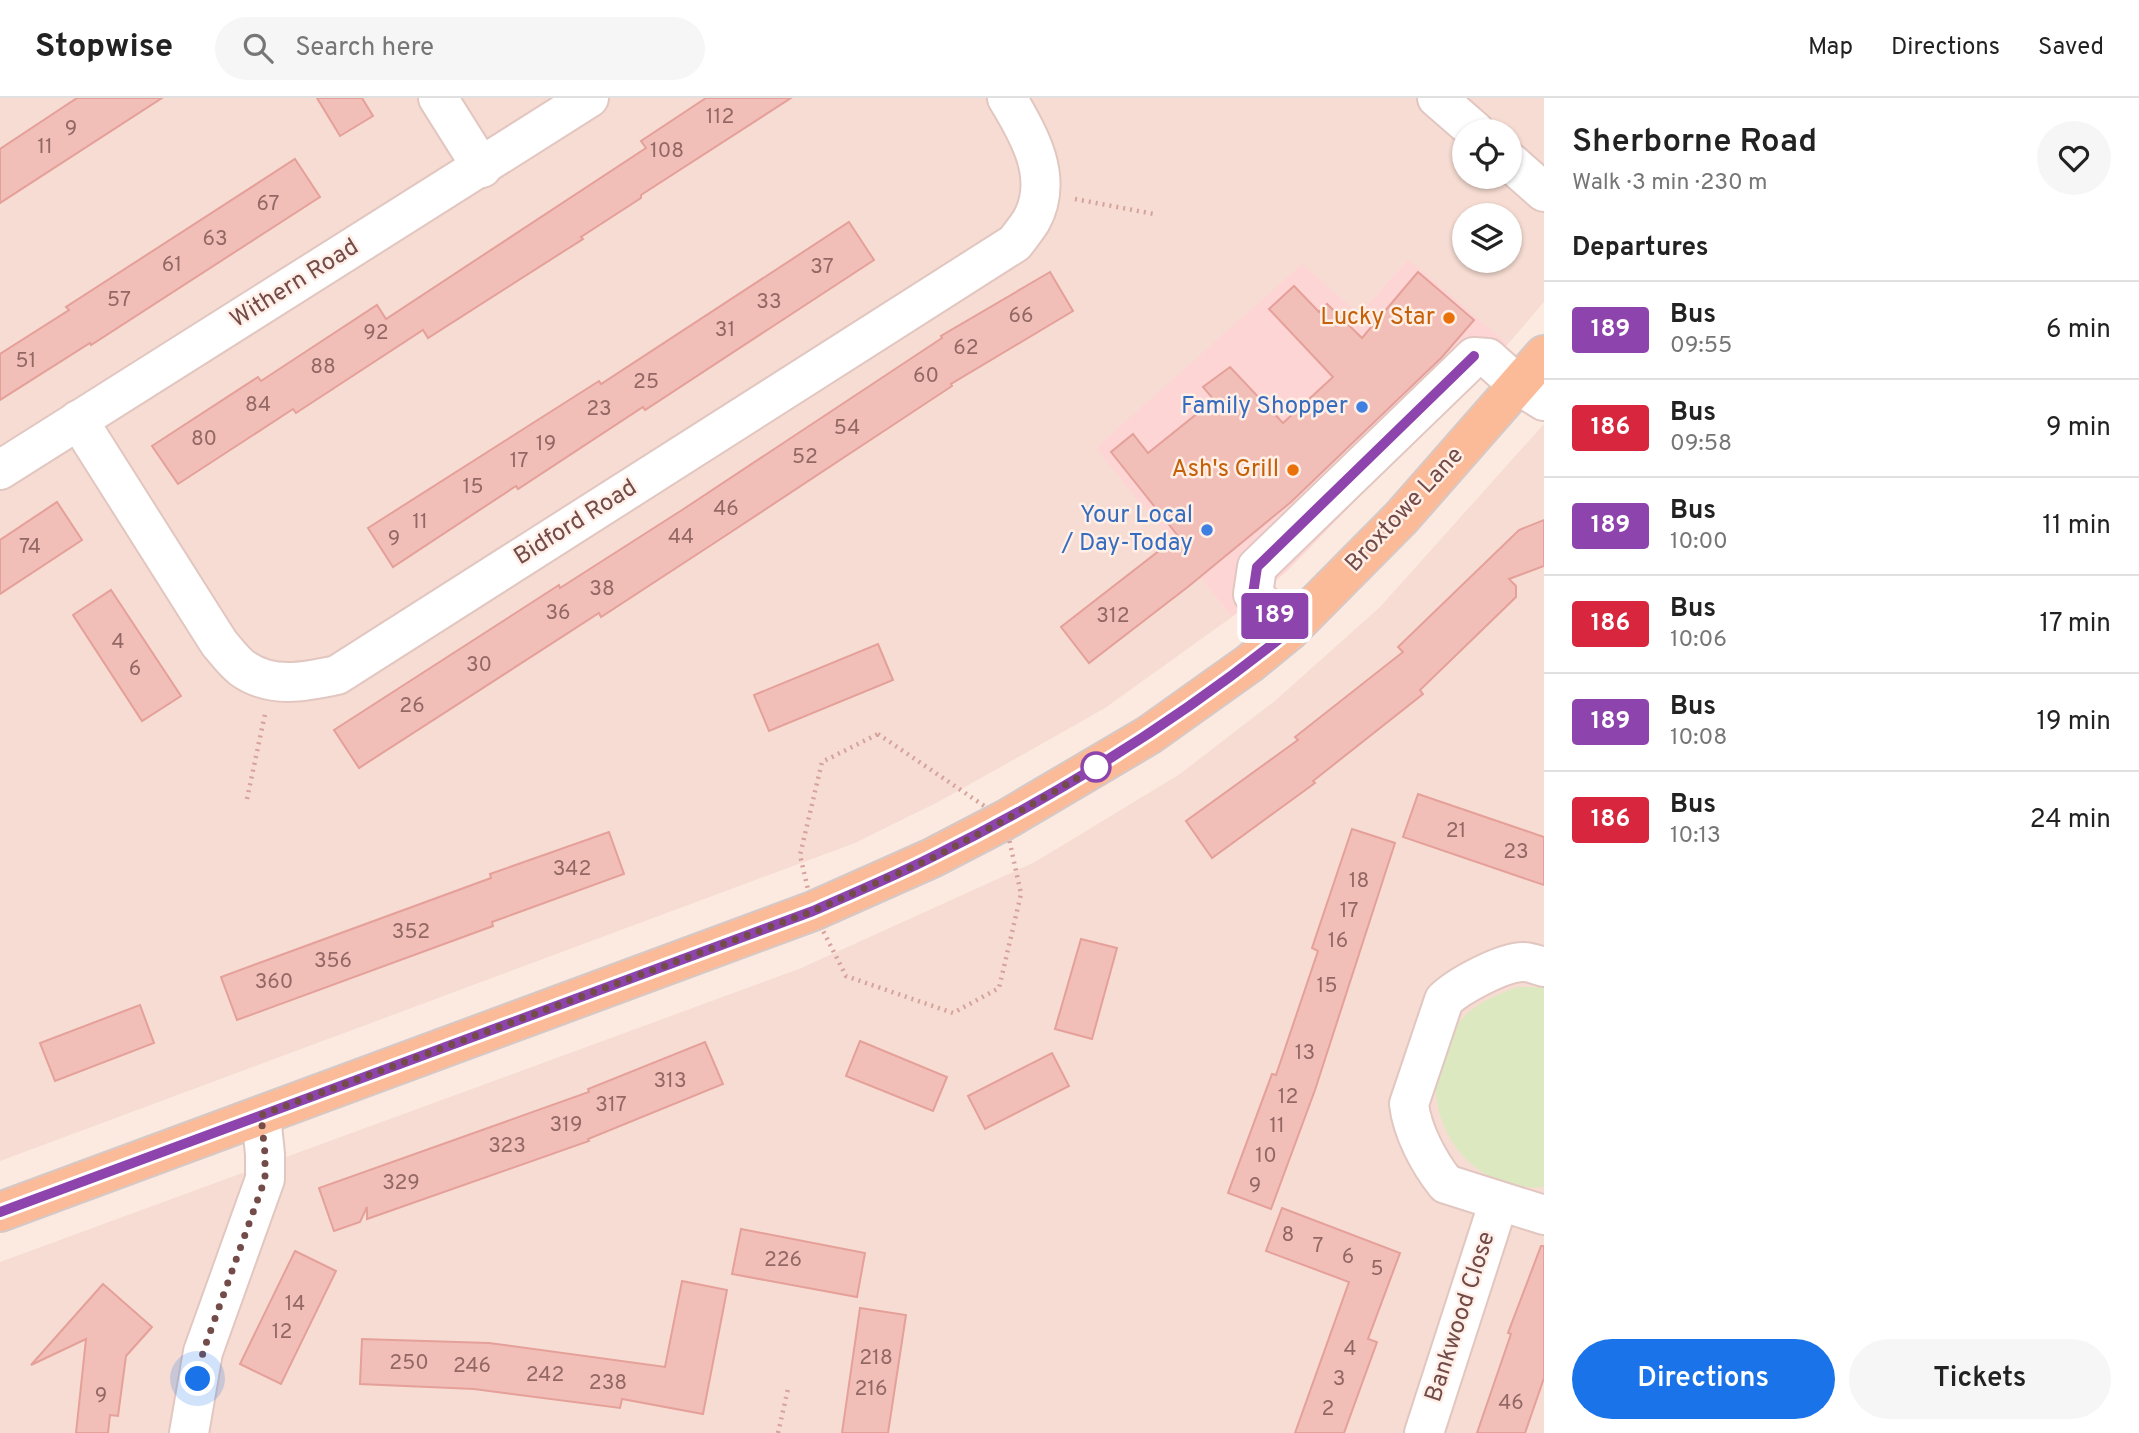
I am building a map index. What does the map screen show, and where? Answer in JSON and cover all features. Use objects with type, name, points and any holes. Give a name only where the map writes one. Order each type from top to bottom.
[{"type":"main road","name":"Broxtowe Lane","points":[[0,1212],[813,911],[932,858],[1005,820],[1149,735],[1250,663],[1289,631],[1531,393],[1544,355]]},
{"type":"street","points":[[438,98],[482,168]]},
{"type":"street","name":"Withern Road","points":[[0,470],[589,98]]},
{"type":"street","name":"Bidford Road","points":[[78,420],[219,643],[242,667],[272,682],[303,683],[337,675],[1015,243],[1032,219],[1040,192],[1039,164],[1028,131],[1007,98]]},
{"type":"street","points":[[1437,98],[1461,119]]},
{"type":"street","points":[[1522,173],[1544,192]]},
{"type":"street","points":[[1289,631],[1253,594],[1257,567],[1474,356],[1488,358],[1531,393]]},
{"type":"street","name":"Bankwood Close","points":[[1544,967],[1526,961],[1513,963],[1454,990],[1444,1000],[1409,1104],[1411,1119],[1446,1184],[1544,1215]]},
{"type":"street","points":[[189,1433],[203,1352],[265,1179],[261,1115]]},
{"type":"street","name":"Bankwood Close","points":[[1424,1433],[1499,1201]]},
{"type":"path","points":[[1040,192],[1154,214]]},
{"type":"path","points":[[247,799],[272,682]]},
{"type":"path","points":[[878,734],[1005,820],[1021,894],[999,988],[953,1013],[846,976],[813,911],[800,855],[822,762],[878,734]]},
{"type":"path","points":[[778,1433],[788,1389]]},
{"type":"shaded area","points":[[0,98],[1544,98],[1544,302],[1508,344],[1407,260],[1359,314],[1096,447],[1232,617],[1105,708],[938,802],[855,843],[0,1161]]},
{"type":"shaded area","points":[[1408,259],[1508,344],[1287,571],[1232,617],[1096,448],[1302,264],[1359,314]]},
{"type":"shaded area","points":[[1544,424],[1544,1433],[0,1433],[0,1262],[799,969],[1035,862],[1180,774],[1276,700],[1380,607]]},
{"type":"green space","points":[[1517,987],[1544,987],[1544,1187],[1512,1185],[1485,1174],[1462,1155],[1446,1131],[1437,1104],[1436,1074],[1444,1046],[1462,1019],[1481,1004]]},
{"type":"building","points":[[77,98],[162,98],[0,203],[0,149]]},
{"type":"building","points":[[317,98],[362,98],[373,116],[340,136]]},
{"type":"building","points":[[706,98],[791,98],[641,195],[641,198],[581,237],[583,239],[428,338],[423,330],[296,413],[293,409],[178,484],[152,446],[258,377],[261,381],[377,305],[386,319],[646,148],[641,141]]},
{"type":"building","points":[[295,159],[320,197],[91,345],[90,343],[0,400],[0,354],[69,310],[66,307]]},
{"type":"building","points":[[849,222],[874,260],[645,410],[643,407],[518,489],[516,486],[393,567],[368,528],[599,381],[601,384]]},
{"type":"building","points":[[1050,272],[1073,311],[951,384],[952,386],[601,617],[599,613],[359,768],[334,730],[559,585],[560,588],[682,510],[942,338],[941,336]]},
{"type":"building","points":[[1418,272],[1474,320],[1442,357],[1291,502],[1189,586],[1089,663],[1061,627],[1178,536],[1111,452],[1133,434],[1148,453],[1214,400],[1203,387],[1230,367],[1283,423],[1333,377],[1269,309],[1294,286],[1319,312],[1327,304],[1362,338]]},
{"type":"building","points":[[57,502],[82,540],[0,594],[0,540]]},
{"type":"building","points":[[1544,520],[1544,566],[1509,579],[1516,586],[1516,597],[1420,690],[1423,694],[1313,781],[1315,783],[1212,858],[1186,821],[1298,740],[1295,737],[1403,652],[1398,647],[1519,530]]},
{"type":"building","points":[[111,590],[181,696],[142,721],[73,615]]},
{"type":"building","points":[[878,644],[893,680],[769,731],[754,695]]},
{"type":"building","points":[[1418,794],[1544,837],[1544,885],[1403,837]]},
{"type":"building","points":[[1352,829],[1395,843],[1315,1090],[1271,1209],[1228,1193],[1272,1074],[1276,1075],[1318,951],[1312,948]]},
{"type":"building","points":[[609,832],[624,874],[492,922],[493,926],[237,1020],[221,977],[491,878],[490,874]]},
{"type":"building","points":[[1081,939],[1117,948],[1092,1039],[1055,1029]]},
{"type":"building","points":[[140,1005],[154,1043],[55,1081],[40,1043]]},
{"type":"building","points":[[860,1041],[947,1077],[933,1111],[846,1076]]},
{"type":"building","points":[[705,1042],[723,1084],[588,1139],[589,1141],[367,1219],[367,1207],[360,1222],[334,1231],[319,1188],[589,1092],[588,1089]]},
{"type":"building","points":[[1052,1053],[1069,1086],[985,1129],[968,1096]]},
{"type":"building","points":[[1282,1208],[1400,1253],[1368,1339],[1377,1342],[1344,1433],[1295,1433],[1349,1282],[1266,1251]]},
{"type":"building","points":[[741,1229],[865,1253],[857,1297],[732,1274]]},
{"type":"building","points":[[1541,1246],[1544,1246],[1544,1378],[1525,1433],[1477,1433],[1511,1334],[1508,1333]]},
{"type":"building","points":[[295,1251],[336,1271],[281,1384],[240,1364]]},
{"type":"building","points":[[682,1281],[727,1290],[703,1414],[622,1399],[620,1408],[474,1389],[360,1384],[362,1339],[489,1343],[665,1367]]},
{"type":"building","points":[[103,1284],[152,1327],[126,1356],[118,1416],[110,1415],[108,1433],[76,1433],[86,1339],[31,1365]]},
{"type":"building","points":[[860,1308],[906,1315],[888,1433],[842,1433]]},
{"type":"bus line","name":"189","points":[[0,1212],[813,911],[932,858],[1083,775],[1149,735],[1250,663],[1289,631],[1253,594],[1257,567],[1474,356]]},
{"type":"place","name":"Lucky Star","points":[[1449,318]]},
{"type":"place","name":"Family Shopper","points":[[1362,407]]},
{"type":"place","name":"Ash's Grill","points":[[1293,470]]},
{"type":"place","name":"Your Local / Day-Today","points":[[1207,530]]},
{"type":"route","points":[[198,1379],[203,1352],[265,1179],[261,1115],[813,911],[932,858],[1005,820],[1105,762],[1096,767]]}]
